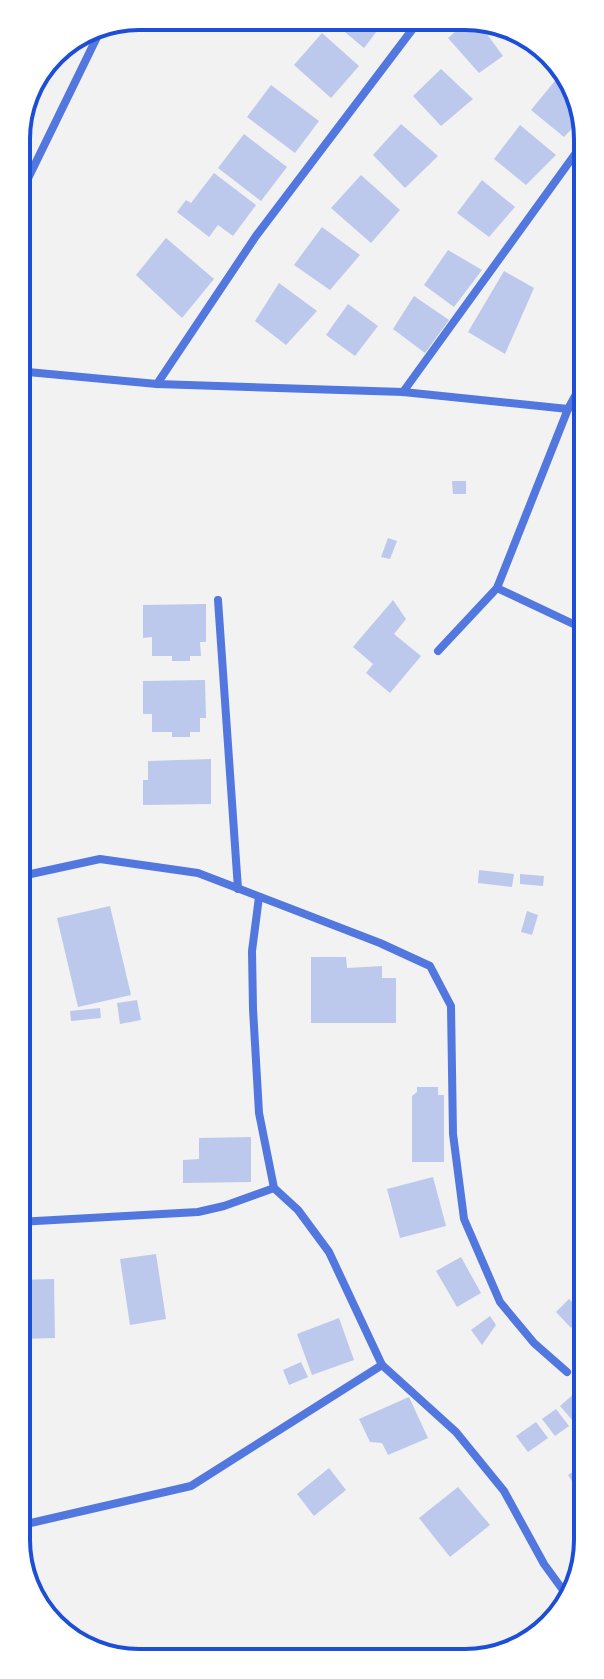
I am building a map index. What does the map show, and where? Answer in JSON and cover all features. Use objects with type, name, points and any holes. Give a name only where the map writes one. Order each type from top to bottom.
[{"type":"street","points":[[157,384],[256,236],[412,30]]},
{"type":"street","points":[[30,174],[96,38]]},
{"type":"street","points":[[403,392],[574,156]]},
{"type":"street","points":[[30,372],[157,384],[403,392],[568,409]]},
{"type":"street","points":[[438,651],[497,588],[574,398]]},
{"type":"street","points":[[497,588],[574,624]]},
{"type":"street","points":[[218,600],[238,889]]},
{"type":"street","points":[[30,874],[100,859],[198,873],[380,943],[430,966],[451,1006],[453,1134],[464,1219],[500,1302],[534,1343],[567,1372]]},
{"type":"street","points":[[259,897],[252,951],[253,1009],[259,1113],[274,1188],[298,1210],[329,1252],[382,1365],[456,1432],[504,1491],[544,1564],[562,1589]]},
{"type":"street","points":[[30,1221],[198,1212],[274,1188]]},
{"type":"street","points":[[30,1523],[191,1486],[382,1365]]},
{"type":"building","points":[[343,30],[378,30],[364,48]]},
{"type":"building","points":[[457,30],[485,32],[503,56],[479,73],[448,38]]},
{"type":"building","points":[[322,33],[359,66],[331,98],[294,65]]},
{"type":"building","points":[[441,69],[473,99],[441,126],[413,96]]},
{"type":"building","points":[[556,79],[568,104],[573,128],[564,137],[531,110]]},
{"type":"building","points":[[271,85],[319,121],[295,153],[247,117]]},
{"type":"building","points":[[401,124],[438,156],[405,188],[373,155]]},
{"type":"building","points":[[520,125],[556,155],[526,185],[494,159]]},
{"type":"building","points":[[244,134],[287,167],[261,201],[218,168]]},
{"type":"building","points":[[214,173],[256,205],[233,236],[218,225],[209,237],[177,212],[186,200],[191,203]]},
{"type":"building","points":[[361,175],[400,210],[371,243],[331,208]]},
{"type":"building","points":[[482,180],[515,207],[489,237],[457,213]]},
{"type":"building","points":[[322,227],[360,255],[330,290],[294,265]]},
{"type":"building","points":[[166,238],[214,279],[182,318],[136,275]]},
{"type":"building","points":[[448,250],[482,270],[454,307],[424,285]]},
{"type":"building","points":[[504,271],[534,288],[505,354],[468,332]]},
{"type":"building","points":[[279,283],[317,311],[286,345],[255,321]]},
{"type":"building","points":[[414,296],[449,320],[425,353],[393,329]]},
{"type":"building","points":[[348,304],[378,326],[355,356],[326,335]]},
{"type":"building","points":[[452,481],[466,481],[466,494],[453,494]]},
{"type":"building","points":[[388,538],[397,541],[390,559],[381,557]]},
{"type":"building","points":[[393,600],[406,619],[394,634],[421,656],[390,693],[366,673],[373,664],[353,647]]},
{"type":"building","points":[[206,604],[206,642],[200,642],[201,656],[190,656],[190,661],[172,661],[172,656],[152,656],[152,637],[143,638],[143,605]]},
{"type":"building","points":[[205,680],[206,718],[200,718],[200,732],[190,732],[190,737],[172,737],[172,732],[152,732],[152,714],[143,714],[143,681]]},
{"type":"building","points":[[211,759],[211,804],[143,805],[143,780],[148,780],[148,761]]},
{"type":"building","points":[[479,870],[514,874],[512,887],[478,883]]},
{"type":"building","points":[[520,874],[544,876],[543,886],[520,884]]},
{"type":"building","points":[[110,906],[131,995],[78,1007],[57,918]]},
{"type":"building","points":[[527,911],[538,915],[532,935],[521,932]]},
{"type":"building","points":[[311,957],[346,957],[347,968],[382,966],[382,978],[396,978],[396,1023],[311,1023]]},
{"type":"building","points":[[137,1000],[141,1020],[120,1024],[117,1003]]},
{"type":"building","points":[[100,1008],[101,1018],[71,1021],[70,1011]]},
{"type":"building","points":[[417,1087],[438,1087],[438,1095],[444,1095],[444,1162],[412,1162],[412,1096],[417,1092]]},
{"type":"building","points":[[251,1137],[251,1182],[183,1183],[183,1160],[199,1159],[199,1138]]},
{"type":"building","points":[[433,1177],[446,1226],[400,1238],[387,1189]]},
{"type":"building","points":[[156,1254],[166,1319],[130,1325],[120,1259]]},
{"type":"building","points":[[461,1257],[481,1293],[457,1307],[436,1271]]},
{"type":"building","points":[[54,1279],[55,1338],[30,1339],[30,1280]]},
{"type":"building","points":[[569,1299],[574,1304],[574,1325],[571,1328],[556,1312]]},
{"type":"building","points":[[490,1316],[496,1325],[482,1345],[471,1330]]},
{"type":"building","points":[[339,1318],[354,1360],[312,1375],[297,1334]]},
{"type":"building","points":[[301,1362],[308,1377],[289,1385],[283,1370]]},
{"type":"building","points":[[574,1394],[574,1420],[573,1421],[560,1406]]},
{"type":"building","points":[[409,1397],[428,1438],[388,1455],[382,1443],[370,1442],[359,1419]]},
{"type":"building","points":[[556,1409],[569,1426],[555,1436],[542,1419]]},
{"type":"building","points":[[536,1422],[548,1438],[528,1452],[516,1436]]},
{"type":"building","points":[[329,1468],[346,1490],[314,1516],[297,1494]]},
{"type":"building","points":[[458,1487],[490,1525],[450,1557],[419,1518]]}]
